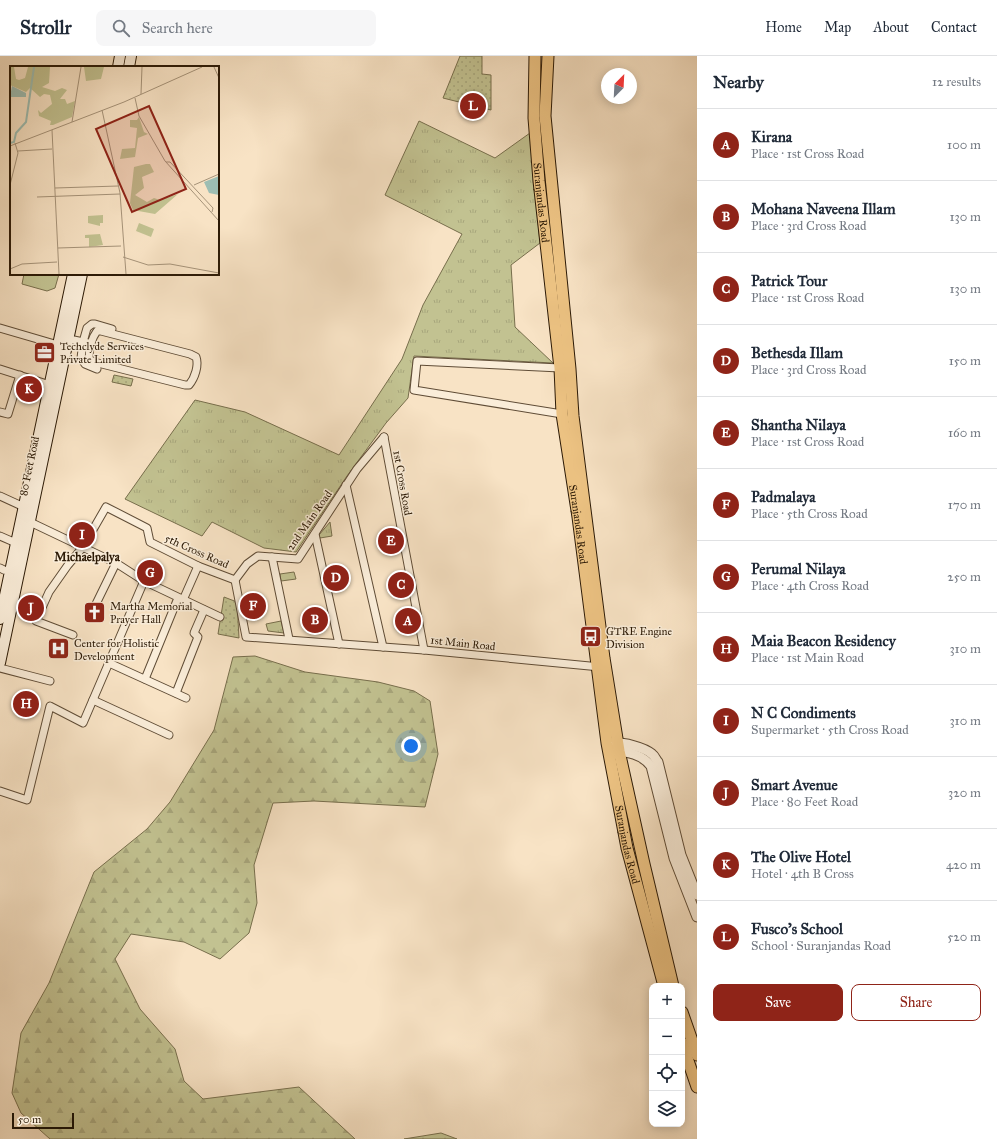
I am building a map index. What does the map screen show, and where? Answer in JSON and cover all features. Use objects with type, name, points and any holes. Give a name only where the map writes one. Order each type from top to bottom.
[{"type":"main road","points":[[118,66],[120,56]]},
{"type":"main road","points":[[129,66],[131,56]]},
{"type":"main road","name":"Suranjandas Road","points":[[535,56],[534,118],[539,181],[560,368],[562,414],[627,848],[663,983]]},
{"type":"main road","name":"Suranjandas Road","points":[[548,56],[545,116],[570,362],[573,416],[601,667]]},
{"type":"main road","name":"80 Feet Road","points":[[0,663],[30,522],[54,386],[58,345],[73,275]]},
{"type":"main road","name":"80 Feet Road","points":[[0,619],[24,507],[54,386],[68,340],[82,275]]},
{"type":"main road","name":"Suranjandas Road","points":[[613,747],[644,864],[672,983]]},
{"type":"main road","points":[[684,1019],[697,1056]]},
{"type":"main road","points":[[685,1052],[697,1087]]},
{"type":"street","points":[[97,369],[83,362],[82,358],[83,343],[87,328],[92,324],[95,324],[112,329]]},
{"type":"street","points":[[0,328],[58,345]]},
{"type":"street","points":[[96,331],[101,331],[190,354],[196,357],[198,362],[193,380],[189,385],[185,385],[94,362],[90,359],[91,345],[96,331]]},
{"type":"street","points":[[68,340],[91,345]]},
{"type":"street","points":[[560,368],[417,361],[414,390],[562,414]]},
{"type":"street","points":[[0,369],[54,386]]},
{"type":"street","points":[[0,412],[8,414],[20,375]]},
{"type":"street","name":"2nd Main Road","points":[[235,580],[247,564],[258,556],[298,559],[357,469],[384,437]]},
{"type":"street","name":"1st Cross Road","points":[[384,437],[424,650]]},
{"type":"street","points":[[346,485],[383,647]]},
{"type":"street","points":[[0,496],[24,507]]},
{"type":"street","name":"5th Cross Road","points":[[83,547],[106,507],[147,528],[150,542],[198,566],[235,580],[246,637]]},
{"type":"street","points":[[30,522],[116,563],[144,581],[220,617]]},
{"type":"street","points":[[315,534],[339,644]]},
{"type":"street","points":[[0,536],[16,543]]},
{"type":"street","points":[[73,635],[36,621],[50,592],[68,565],[83,547]]},
{"type":"street","points":[[272,557],[289,639]]},
{"type":"street","points":[[94,608],[116,563]]},
{"type":"street","points":[[145,679],[181,599],[198,566]]},
{"type":"street","points":[[0,791],[27,800],[50,706],[83,723],[144,581]]},
{"type":"street","points":[[176,693],[198,637],[194,633],[204,610]]},
{"type":"street","name":"1st Main Road","points":[[246,637],[424,650],[601,667]]},
{"type":"street","points":[[109,663],[186,698]]},
{"type":"street","points":[[0,668],[50,681]]},
{"type":"street","points":[[93,700],[169,735]]},
{"type":"street","points":[[613,747],[631,745],[652,754],[658,762],[681,855],[697,895]]},
{"type":"street","points":[[613,747],[643,758],[651,766],[674,858],[697,917]]},
{"type":"green space","points":[[460,56],[482,56],[482,74],[491,75],[491,110],[443,98]]},
{"type":"green space","points":[[419,121],[495,158],[530,133],[540,243],[511,265],[515,327],[553,363],[414,356],[408,398],[386,423],[347,476],[296,552],[264,548],[212,522],[202,536],[125,499],[195,400],[245,412],[339,455],[402,359],[423,305],[462,234],[385,195]]},
{"type":"green space","points":[[24,275],[59,275],[55,288],[47,291],[22,284]]},
{"type":"green space","points":[[114,375],[133,379],[131,386],[112,382]]},
{"type":"green space","points":[[330,522],[332,536],[320,538],[319,535]]},
{"type":"green space","points":[[294,572],[296,579],[281,581],[280,574]]},
{"type":"green space","points":[[224,597],[237,602],[239,638],[218,634]]},
{"type":"green space","points":[[281,621],[284,633],[268,631],[266,624]]},
{"type":"green space","points":[[255,656],[305,672],[378,682],[414,691],[430,701],[438,754],[425,807],[314,801],[273,803],[254,865],[257,903],[249,933],[220,959],[184,942],[131,934],[115,959],[140,1009],[175,1049],[184,1081],[203,1099],[299,1087],[355,1139],[50,1139],[21,1113],[12,1093],[21,1033],[49,983],[94,872],[147,829],[170,802],[214,730],[233,657]]},
{"type":"green space","points":[[441,1133],[457,1139],[404,1139]]},
{"type":"place","name":"Fusco's School","points":[[473,106]]},
{"type":"place","name":"Techclyde Services Private Limited","points":[[45,352]]},
{"type":"place","name":"The Olive Hotel","points":[[29,389]]},
{"type":"place","name":"N C Condiments","points":[[82,535]]},
{"type":"place","name":"Shantha Nilaya","points":[[391,541]]},
{"type":"place","name":"Perumal Nilaya","points":[[150,573]]},
{"type":"place","name":"Bethesda Illam","points":[[336,578]]},
{"type":"place","name":"Patrick Tour","points":[[401,585]]},
{"type":"place","name":"Padmalaya","points":[[253,606]]},
{"type":"place","name":"Smart Avenue","points":[[31,608]]},
{"type":"place","name":"Martha Memorial Prayer Hall","points":[[94,612]]},
{"type":"place","name":"Mohana Naveena Illam","points":[[315,620]]},
{"type":"place","name":"Kirana","points":[[408,621]]},
{"type":"place","name":"GTRE Engine Division","points":[[590,637]]},
{"type":"place","name":"Center for Holistic Development","points":[[59,649]]},
{"type":"place","name":"Maia Beacon Residency","points":[[26,704]]},
{"type":"district","name":"Michaelpalya","points":[[87,557]]}]
